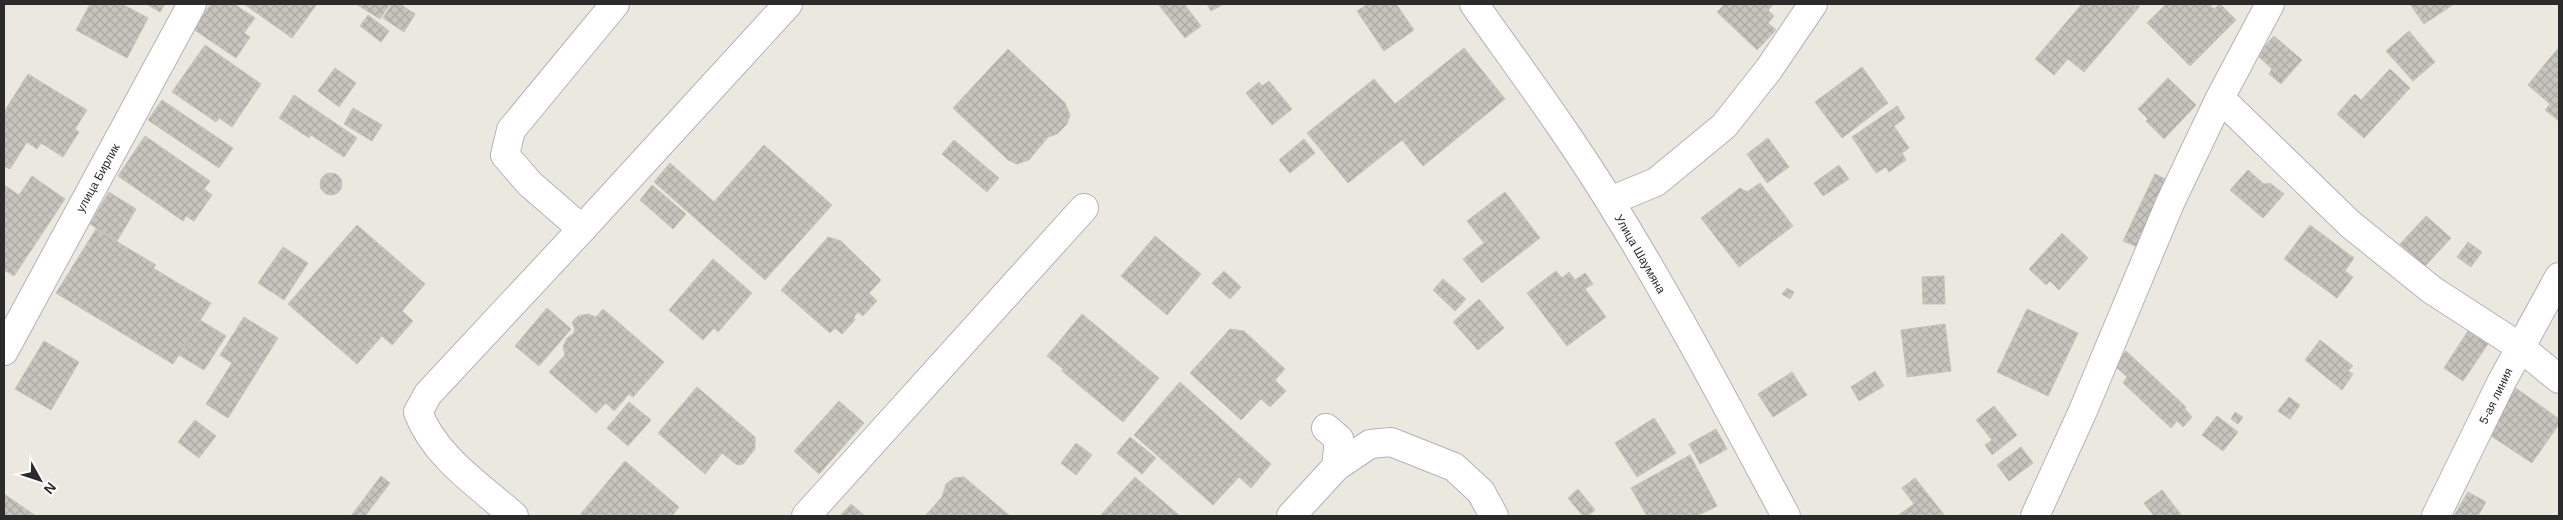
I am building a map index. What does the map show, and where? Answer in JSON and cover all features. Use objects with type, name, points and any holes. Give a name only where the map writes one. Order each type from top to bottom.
[{"type":"street","name":"улица Бирлик","points":[[4,351],[192,4]]},
{"type":"street","points":[[582,229],[530,184],[505,155],[511,130],[616,4]]},
{"type":"street","points":[[514,516],[442,452],[422,423],[418,412],[428,394],[788,4]]},
{"type":"street","name":"Улица Шаумяна","points":[[1474,4],[1558,121],[1610,201],[1719,390],[1786,516]]},
{"type":"street","points":[[1610,201],[1656,182],[1724,126],[1769,69],[1812,4]]},
{"type":"street","points":[[2035,516],[2082,413],[2170,203],[2220,98],[2270,4]]},
{"type":"street","points":[[2220,98],[2350,224],[2432,290],[2520,347],[2559,379]]},
{"type":"street","points":[[806,516],[1084,208]]},
{"type":"street","name":"5-ая линия","points":[[2436,516],[2520,347],[2559,277]]},
{"type":"street","points":[[1326,428],[1339,439],[1336,467]]},
{"type":"street","points":[[1291,516],[1336,467],[1370,444],[1391,442],[1454,467],[1480,492],[1494,516]]},
{"type":"building","points":[[90,4],[122,4],[148,18],[127,58],[76,30]]},
{"type":"building","points":[[146,4],[165,4],[160,12]]},
{"type":"building","points":[[211,4],[234,4],[255,18],[244,33],[250,37],[236,58],[193,29]]},
{"type":"building","points":[[244,4],[317,4],[292,38]]},
{"type":"building","points":[[356,4],[390,4],[380,19]]},
{"type":"building","points":[[392,4],[400,4],[415,14],[404,32],[383,18]]},
{"type":"building","points":[[1158,4],[1184,4],[1201,26],[1185,38]]},
{"type":"building","points":[[1207,4],[1224,4],[1211,11]]},
{"type":"building","points":[[1368,4],[1396,4],[1414,30],[1384,51],[1357,11]]},
{"type":"building","points":[[1725,4],[1774,4],[1768,10],[1774,16],[1768,23],[1776,30],[1757,50],[1717,12]]},
{"type":"building","points":[[2082,4],[2140,6],[2084,72],[2068,59],[2054,75],[2035,59]]},
{"type":"building","points":[[2166,4],[2209,4],[2214,9],[2220,4],[2236,20],[2190,66],[2147,23]]},
{"type":"building","points":[[2410,4],[2454,4],[2424,24]]},
{"type":"building","points":[[368,15],[389,31],[381,42],[360,26]]},
{"type":"building","points":[[2409,31],[2435,62],[2413,81],[2386,51]]},
{"type":"building","points":[[2274,36],[2302,60],[2281,84],[2269,74],[2272,69],[2257,55]]},
{"type":"building","points":[[205,45],[261,84],[232,127],[219,118],[216,122],[172,92]]},
{"type":"building","points":[[2559,47],[2559,121],[2545,110],[2550,104],[2528,85]]},
{"type":"building","points":[[1464,48],[1505,99],[1423,166],[1402,140],[1348,183],[1307,133],[1374,79],[1395,104]]},
{"type":"building","points":[[1008,49],[1065,103],[1070,115],[1067,124],[1057,134],[1048,137],[1029,160],[1017,164],[1008,160],[953,108]]},
{"type":"building","points":[[1862,67],[1888,103],[1842,138],[1815,102]]},
{"type":"building","points":[[335,68],[356,83],[339,107],[318,91]]},
{"type":"building","points":[[2390,69],[2410,88],[2364,138],[2337,114],[2355,94],[2361,100]]},
{"type":"building","points":[[28,74],[87,110],[75,129],[79,132],[63,157],[41,143],[37,149],[27,142],[10,169],[4,166],[4,112]]},
{"type":"building","points":[[2168,78],[2196,105],[2164,139],[2146,121],[2148,119],[2138,109]]},
{"type":"building","points":[[1269,81],[1292,109],[1272,125],[1246,93],[1259,82],[1262,86]]},
{"type":"building","points":[[294,95],[357,138],[344,157],[311,135],[309,138],[279,118]]},
{"type":"building","points":[[162,100],[233,148],[219,168],[148,120]]},
{"type":"building","points":[[1897,106],[1905,118],[1894,126],[1909,148],[1902,153],[1906,160],[1889,172],[1886,167],[1876,173],[1852,137]]},
{"type":"building","points":[[353,108],[382,125],[372,141],[344,124]]},
{"type":"building","points":[[145,136],[210,181],[204,189],[212,195],[194,221],[186,216],[183,221],[118,176]]},
{"type":"building","points":[[1768,138],[1789,167],[1767,183],[1747,154]]},
{"type":"building","points":[[1304,139],[1315,153],[1290,173],[1279,160]]},
{"type":"building","points":[[954,140],[999,178],[987,192],[942,154]]},
{"type":"building","points":[[764,145],[832,205],[765,280],[654,182],[670,163],[714,202]]},
{"type":"building","points":[[1839,165],[1849,179],[1823,196],[1814,183]]},
{"type":"building","points":[[2248,170],[2264,184],[2270,183],[2284,194],[2263,218],[2230,190]]},
{"type":"building","points":[[331,173],[339,176],[342,184],[339,192],[331,195],[323,192],[320,184],[323,176]]},
{"type":"building","points":[[2155,174],[2170,181],[2138,247],[2123,241]]},
{"type":"building","points":[[32,176],[65,199],[14,276],[4,270],[4,185],[19,195]]},
{"type":"building","points":[[1760,183],[1793,226],[1739,267],[1701,218],[1740,188],[1747,192]]},
{"type":"building","points":[[652,185],[686,214],[673,229],[640,200]]},
{"type":"building","points":[[109,192],[136,209],[117,241],[90,224]]},
{"type":"building","points":[[1505,192],[1540,238],[1482,283],[1463,259],[1484,243],[1467,221]]},
{"type":"building","points":[[2426,216],[2451,238],[2425,266],[2400,244]]},
{"type":"building","points":[[357,225],[425,284],[402,311],[413,321],[392,345],[382,336],[357,364],[288,304]]},
{"type":"building","points":[[2310,225],[2354,258],[2345,271],[2353,277],[2337,298],[2284,259]]},
{"type":"building","points":[[96,229],[156,265],[153,268],[211,303],[173,364],[56,293]]},
{"type":"building","points":[[2062,233],[2088,258],[2059,290],[2050,281],[2046,285],[2029,269]]},
{"type":"building","points":[[1155,236],[1201,274],[1167,315],[1121,276]]},
{"type":"building","points":[[828,237],[841,241],[881,280],[869,293],[877,301],[863,316],[858,312],[854,317],[855,320],[842,334],[835,328],[830,333],[781,290]]},
{"type":"building","points":[[2468,242],[2482,252],[2471,267],[2457,257]]},
{"type":"building","points":[[283,247],[308,263],[284,300],[258,283]]},
{"type":"building","points":[[713,259],[752,293],[718,332],[714,328],[703,340],[669,310]]},
{"type":"building","points":[[1224,271],[1241,287],[1230,299],[1212,283]]},
{"type":"building","points":[[1556,271],[1562,278],[1569,272],[1575,280],[1585,273],[1593,284],[1585,289],[1606,317],[1567,346],[1527,293]]},
{"type":"building","points":[[1944,276],[1945,304],[1923,304],[1922,277]]},
{"type":"building","points":[[1443,279],[1466,299],[1455,311],[1433,290]]},
{"type":"building","points":[[1787,288],[1794,292],[1790,299],[1782,294]]},
{"type":"building","points":[[1479,299],[1504,328],[1478,350],[1453,322]]},
{"type":"building","points":[[547,308],[571,329],[539,366],[515,346]]},
{"type":"building","points":[[603,309],[664,362],[633,397],[629,394],[614,411],[606,403],[596,413],[549,372],[565,355],[563,347],[567,338],[573,334],[575,329],[572,322],[578,316],[588,314],[596,317]]},
{"type":"building","points":[[2027,309],[2078,333],[2048,396],[1997,372]]},
{"type":"building","points":[[1082,314],[1159,378],[1123,422],[1047,356]]},
{"type":"building","points":[[244,317],[278,338],[228,418],[206,404],[232,363],[220,355]]},
{"type":"building","points":[[200,320],[226,336],[204,370],[179,355]]},
{"type":"building","points":[[1945,324],[1951,371],[1907,377],[1901,330]]},
{"type":"building","points":[[1230,329],[1244,331],[1285,369],[1275,380],[1286,391],[1270,407],[1261,399],[1241,420],[1190,373]]},
{"type":"building","points":[[2468,331],[2488,344],[2463,381],[2444,368]]},
{"type":"building","points":[[2320,340],[2353,366],[2348,371],[2353,374],[2342,390],[2305,360]]},
{"type":"building","points":[[44,341],[79,362],[51,410],[15,389]]},
{"type":"building","points":[[2126,351],[2186,407],[2185,409],[2192,417],[2183,427],[2177,421],[2171,428],[2123,383],[2127,377],[2114,365]]},
{"type":"building","points":[[1875,371],[1884,386],[1859,401],[1851,387]]},
{"type":"building","points":[[1792,372],[1807,395],[1773,417],[1758,394]]},
{"type":"building","points":[[1180,382],[1271,464],[1251,488],[1239,477],[1213,505],[1134,435]]},
{"type":"building","points":[[697,387],[755,437],[755,449],[743,464],[737,465],[722,453],[705,474],[658,433]]},
{"type":"building","points":[[2516,388],[2559,419],[2559,424],[2532,463],[2485,432]]},
{"type":"building","points":[[2289,397],[2300,405],[2290,419],[2278,411]]},
{"type":"building","points":[[839,401],[864,423],[819,474],[794,451]]},
{"type":"building","points":[[629,402],[651,420],[628,446],[607,428]]},
{"type":"building","points":[[1994,406],[2017,435],[1992,455],[1985,445],[1992,440],[1976,420]]},
{"type":"building","points":[[2235,412],[2243,417],[2238,424],[2231,419]]},
{"type":"building","points":[[2217,416],[2238,432],[2223,451],[2202,435]]},
{"type":"building","points":[[1654,418],[1676,453],[1637,477],[1615,443]]},
{"type":"building","points":[[195,420],[216,436],[199,458],[178,442]]},
{"type":"building","points":[[1716,429],[1727,449],[1700,464],[1689,444]]},
{"type":"building","points":[[1130,437],[1156,458],[1142,474],[1117,453]]},
{"type":"building","points":[[1076,443],[1092,455],[1076,475],[1061,463]]},
{"type":"building","points":[[2021,447],[2033,463],[2009,481],[1997,465]]},
{"type":"building","points":[[1690,455],[1717,506],[1697,516],[1647,516],[1631,488]]},
{"type":"building","points":[[625,461],[679,507],[672,516],[579,516]]},
{"type":"building","points":[[381,476],[390,483],[365,516],[351,516]]},
{"type":"building","points":[[964,477],[1010,516],[925,516],[942,497],[946,484],[954,478]]},
{"type":"building","points":[[1135,477],[1180,516],[1100,516]]},
{"type":"building","points":[[1915,478],[1945,516],[1897,516],[1914,504],[1902,488]]},
{"type":"building","points":[[1578,489],[1595,510],[1588,516],[1583,516],[1568,498]]},
{"type":"building","points":[[2162,490],[2182,516],[2154,516],[2144,503]]},
{"type":"building","points":[[2468,492],[2486,502],[2478,516],[2454,516]]},
{"type":"building","points":[[4,494],[36,516],[4,516]]},
{"type":"building","points":[[851,504],[865,516],[840,516]]}]
